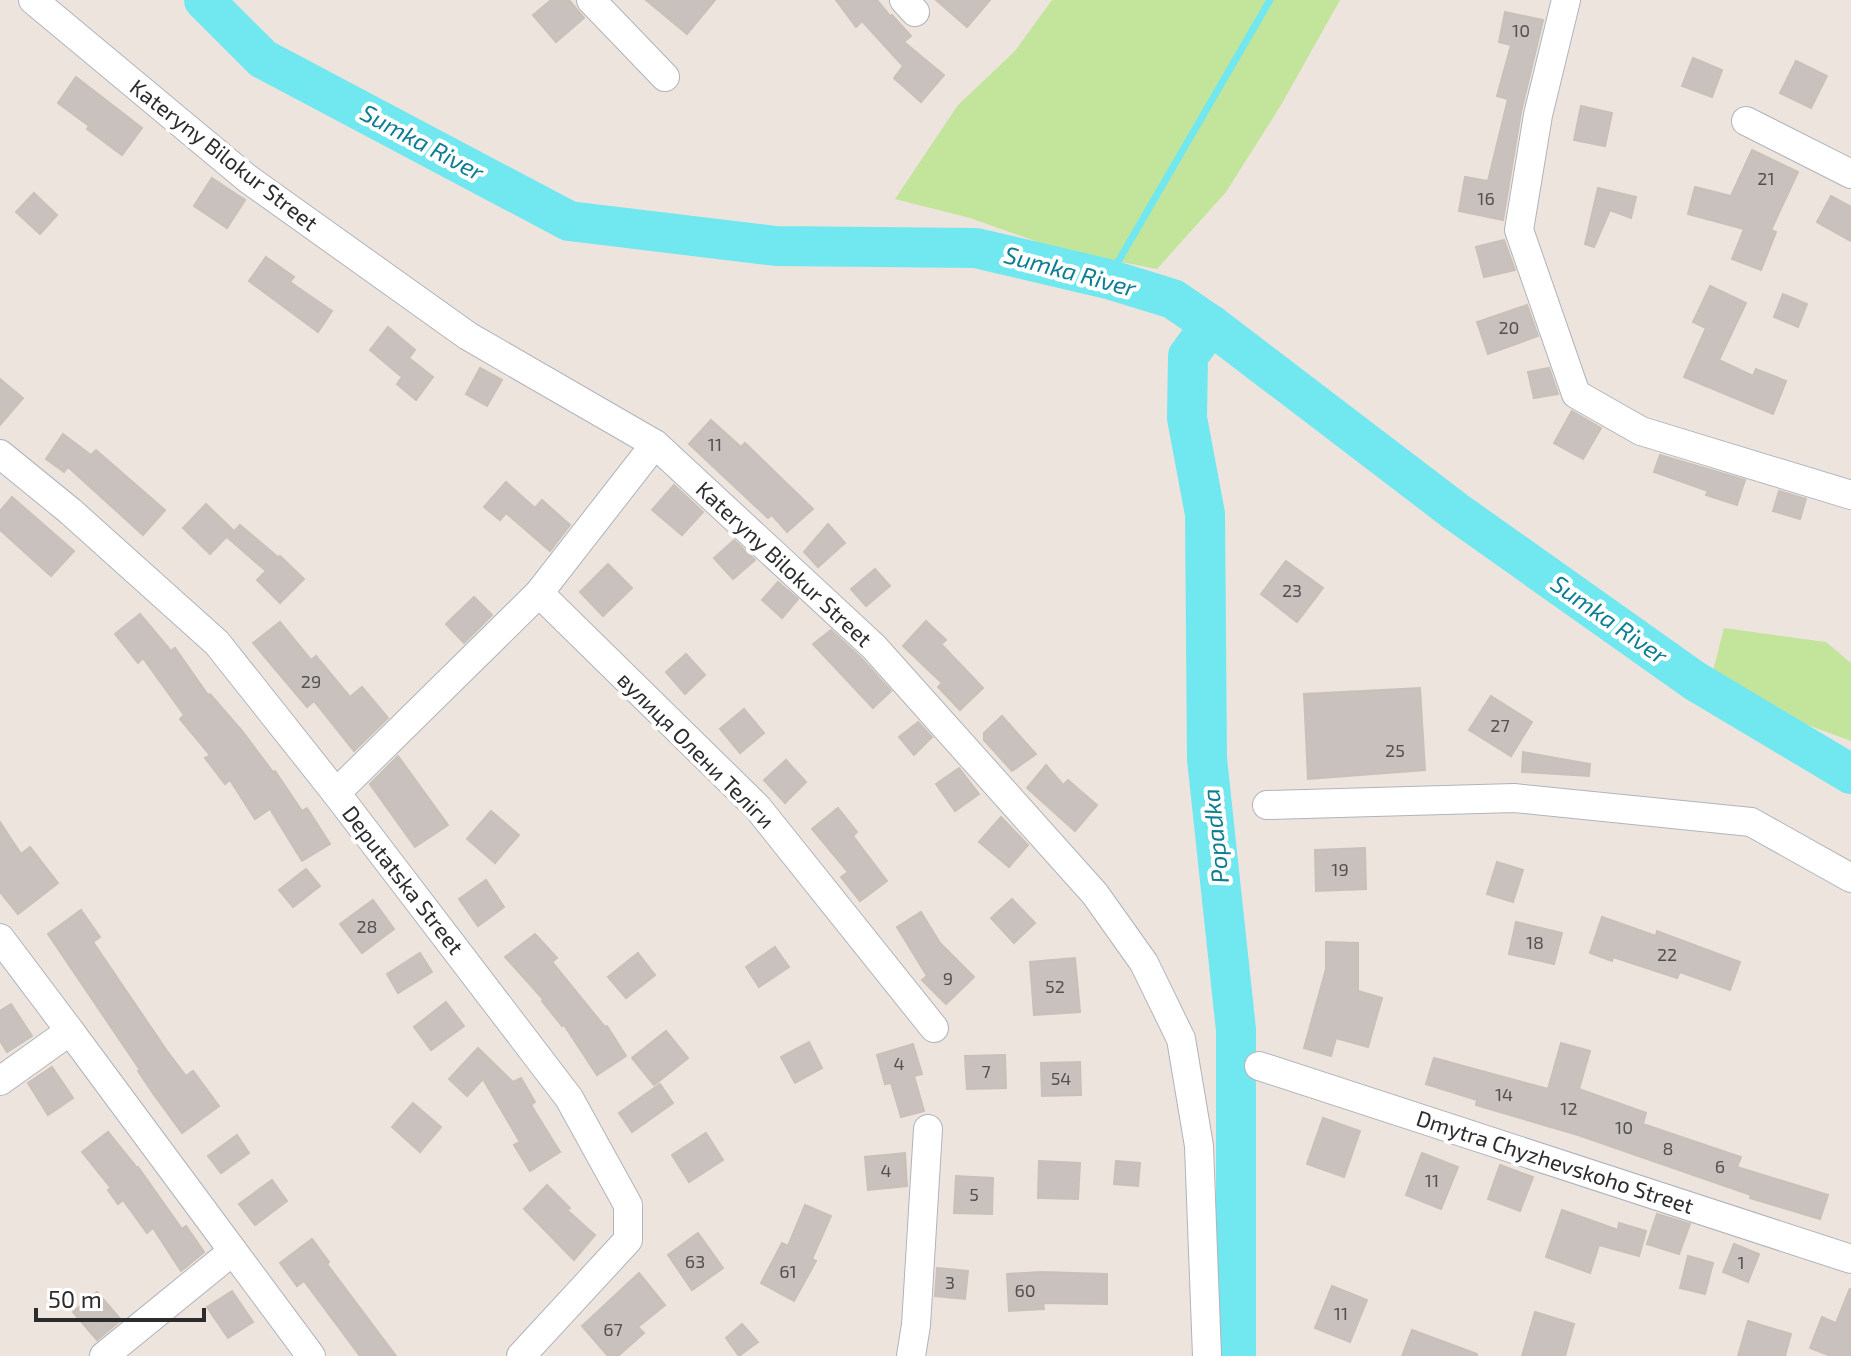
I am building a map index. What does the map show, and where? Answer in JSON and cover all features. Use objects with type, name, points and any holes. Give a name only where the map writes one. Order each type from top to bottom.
[{"type":"street","name":"Kateryny Bilokur Street","points":[[33,0],[248,179],[468,336],[655,444],[874,647],[1095,894],[1144,963],[1181,1039],[1199,1146],[1207,1356]]},
{"type":"street","points":[[591,0],[665,77]]},
{"type":"street","points":[[1566,0],[1538,115],[1519,230],[1576,394],[1641,431],[1851,495]]},
{"type":"street","points":[[1746,121],[1851,174]]},
{"type":"street","points":[[336,793],[539,593],[655,444]]},
{"type":"street","name":"Deputatska Street","points":[[0,454],[70,511],[217,643],[569,1098],[628,1205],[628,1240],[521,1356]]},
{"type":"street","name":"вулиця Олени Теліги","points":[[539,593],[758,808],[934,1028]]},
{"type":"street","points":[[1267,805],[1514,798],[1751,822],[1851,878]]},
{"type":"street","points":[[0,938],[311,1356]]},
{"type":"street","points":[[0,1081],[70,1031]]},
{"type":"street","name":"Dmytra Chyzhevskoho Street","points":[[1259,1066],[1851,1259]]},
{"type":"street","points":[[911,1356],[916,1325],[928,1129]]},
{"type":"street","points":[[104,1356],[233,1251]]},
{"type":"green space","points":[[1052,0],[1340,0],[1281,105],[1226,192],[1157,269],[1060,250],[970,218],[895,199],[958,105],[1015,51]]},
{"type":"green space","points":[[1724,628],[1826,642],[1851,663],[1851,741],[1794,720],[1713,671]]},
{"type":"building","points":[[551,0],[569,0],[584,18],[556,42],[533,15]]},
{"type":"building","points":[[646,0],[715,0],[687,34]]},
{"type":"building","points":[[836,0],[877,0],[911,36],[904,42],[944,75],[921,102],[894,78],[903,66],[862,21],[856,27]]},
{"type":"building","points":[[936,0],[990,0],[967,27]]},
{"type":"building","points":[[1505,12],[1543,20],[1521,112],[1503,220],[1459,211],[1465,177],[1488,181],[1508,99],[1497,96],[1511,45],[1499,42]]},
{"type":"building","points":[[1693,58],[1722,70],[1712,97],[1682,86]]},
{"type":"building","points":[[1796,61],[1827,76],[1811,108],[1780,93]]},
{"type":"building","points":[[76,77],[142,128],[122,155],[58,103]]},
{"type":"building","points":[[1581,106],[1612,113],[1605,146],[1574,140]]},
{"type":"building","points":[[1752,150],[1798,172],[1771,230],[1776,232],[1761,270],[1732,259],[1744,229],[1688,214],[1695,187],[1731,196]]},
{"type":"building","points":[[212,178],[245,200],[227,228],[194,206]]},
{"type":"building","points":[[1598,188],[1636,197],[1631,218],[1610,210],[1594,247],[1585,244]]},
{"type":"building","points":[[34,193],[57,215],[40,234],[16,212]]},
{"type":"building","points":[[1831,196],[1851,207],[1851,241],[1817,222]]},
{"type":"building","points":[[1504,240],[1515,270],[1484,277],[1476,247]]},
{"type":"building","points":[[266,257],[294,277],[290,282],[332,311],[318,332],[249,281]]},
{"type":"building","points":[[1710,286],[1746,303],[1719,360],[1753,376],[1756,369],[1786,381],[1773,414],[1684,377],[1706,328],[1693,322]]},
{"type":"building","points":[[1783,294],[1807,304],[1798,327],[1774,317]]},
{"type":"building","points":[[1527,305],[1538,336],[1488,354],[1477,322]]},
{"type":"building","points":[[388,327],[415,350],[409,358],[433,377],[416,400],[397,384],[402,377],[370,350]]},
{"type":"building","points":[[480,368],[502,380],[487,406],[466,394]]},
{"type":"building","points":[[1549,368],[1558,394],[1534,398],[1528,372]]},
{"type":"building","points":[[0,379],[23,398],[0,425]]},
{"type":"building","points":[[1572,411],[1601,428],[1583,459],[1554,443]]},
{"type":"building","points":[[711,420],[741,447],[745,443],[813,509],[787,532],[772,515],[768,518],[689,444]]},
{"type":"building","points":[[63,434],[91,455],[96,450],[165,510],[143,535],[68,467],[64,472],[46,459]]},
{"type":"building","points":[[1660,455],[1745,480],[1737,505],[1654,472]]},
{"type":"building","points":[[506,482],[535,508],[542,500],[570,525],[550,551],[506,513],[500,520],[484,507]]},
{"type":"building","points":[[674,485],[703,512],[682,535],[652,510]]},
{"type":"building","points":[[1779,491],[1806,499],[1800,519],[1773,511]]},
{"type":"building","points":[[12,497],[74,551],[51,576],[0,530],[0,511]]},
{"type":"building","points":[[206,504],[233,530],[210,554],[183,528]]},
{"type":"building","points":[[828,524],[845,543],[818,567],[804,552]]},
{"type":"building","points":[[240,525],[304,579],[280,603],[257,580],[266,571],[228,538]]},
{"type":"building","points":[[734,540],[755,560],[733,579],[714,558]]},
{"type":"building","points":[[1286,561],[1323,588],[1297,622],[1261,594]]},
{"type":"building","points":[[608,564],[632,588],[603,616],[580,592]]},
{"type":"building","points":[[875,569],[890,586],[866,606],[851,589]]},
{"type":"building","points":[[778,582],[798,599],[782,618],[762,600]]},
{"type":"building","points":[[474,597],[492,615],[464,643],[446,624]]},
{"type":"building","points":[[140,614],[171,651],[175,648],[208,695],[275,771],[302,811],[307,808],[330,844],[302,861],[270,809],[255,819],[230,780],[225,784],[205,758],[210,755],[180,719],[184,715],[143,658],[138,663],[115,634]]},
{"type":"building","points":[[926,621],[946,640],[941,644],[983,688],[960,710],[938,687],[942,683],[903,646]]},
{"type":"building","points":[[280,622],[311,660],[316,656],[350,697],[362,687],[388,718],[354,751],[314,701],[307,707],[253,643]]},
{"type":"building","points":[[831,630],[891,691],[873,708],[813,644]]},
{"type":"building","points":[[686,654],[705,675],[685,694],[666,672]]},
{"type":"building","points":[[1420,688],[1425,770],[1308,779],[1304,694]]},
{"type":"building","points":[[1491,696],[1532,722],[1511,756],[1469,730]]},
{"type":"building","points":[[744,709],[764,733],[740,753],[720,729]]},
{"type":"building","points":[[1002,716],[1036,754],[1012,771],[984,740],[984,733]]},
{"type":"building","points":[[918,722],[932,737],[914,755],[899,737]]},
{"type":"building","points":[[1523,752],[1590,764],[1589,776],[1522,772]]},
{"type":"building","points":[[398,756],[448,825],[415,847],[370,784]]},
{"type":"building","points":[[786,760],[806,782],[785,803],[764,780]]},
{"type":"building","points":[[1046,765],[1063,785],[1068,780],[1097,805],[1075,831],[1027,788]]},
{"type":"building","points":[[959,768],[979,794],[955,811],[936,784]]},
{"type":"building","points":[[838,808],[857,832],[853,836],[887,881],[860,901],[841,877],[848,872],[812,829]]},
{"type":"building","points":[[491,811],[519,835],[495,863],[467,839]]},
{"type":"building","points":[[1001,817],[1028,845],[1009,867],[979,842]]},
{"type":"building","points":[[0,822],[21,854],[30,847],[58,883],[18,914],[0,892]]},
{"type":"building","points":[[1365,848],[1366,889],[1316,891],[1315,850]]},
{"type":"building","points":[[1497,862],[1523,870],[1513,902],[1487,894]]},
{"type":"building","points":[[306,869],[320,886],[293,907],[279,890]]},
{"type":"building","points":[[486,880],[504,907],[478,926],[459,899]]},
{"type":"building","points":[[1012,899],[1035,923],[1014,943],[991,918]]},
{"type":"building","points":[[373,900],[394,929],[362,953],[340,924]]},
{"type":"building","points":[[81,910],[100,937],[93,942],[167,1051],[186,1076],[193,1071],[219,1106],[182,1133],[48,934]]},
{"type":"building","points":[[921,912],[940,943],[974,977],[946,1004],[922,980],[927,976],[897,927]]},
{"type":"building","points":[[1602,917],[1656,936],[1657,931],[1740,962],[1730,990],[1680,972],[1677,978],[1613,957],[1612,961],[1590,953]]},
{"type":"building","points":[[1516,922],[1562,933],[1554,964],[1509,954]]},
{"type":"building","points":[[535,934],[557,958],[552,962],[607,1026],[626,1056],[597,1075],[564,1025],[505,957]]},
{"type":"building","points":[[1326,942],[1358,943],[1358,991],[1382,998],[1368,1047],[1336,1038],[1331,1056],[1304,1048],[1326,969]]},
{"type":"building","points":[[775,947],[789,967],[759,987],[746,967]]},
{"type":"building","points":[[420,953],[432,972],[398,993],[387,974]]},
{"type":"building","points":[[638,953],[655,975],[626,998],[608,977]]},
{"type":"building","points":[[1075,958],[1080,1012],[1034,1015],[1030,962]]},
{"type":"building","points":[[446,1002],[464,1026],[431,1050],[414,1027]]},
{"type":"building","points":[[11,1004],[32,1036],[7,1052],[0,1041],[0,1011]]},
{"type":"building","points":[[666,1031],[688,1058],[654,1085],[632,1058]]},
{"type":"building","points":[[809,1042],[822,1068],[795,1083],[781,1057]]},
{"type":"building","points":[[1561,1043],[1590,1051],[1579,1089],[1646,1113],[1643,1124],[1741,1157],[1737,1167],[1828,1195],[1820,1219],[1750,1198],[1751,1195],[1578,1135],[1476,1105],[1477,1100],[1426,1084],[1434,1058],[1548,1089]]},
{"type":"building","points":[[913,1044],[922,1074],[914,1076],[924,1111],[901,1117],[891,1083],[885,1084],[877,1055]]},
{"type":"building","points":[[478,1048],[513,1082],[521,1078],[535,1102],[531,1105],[560,1152],[530,1171],[514,1145],[520,1142],[483,1079],[467,1096],[449,1079]]},
{"type":"building","points":[[1005,1055],[1006,1088],[967,1089],[965,1056]]},
{"type":"building","points":[[1080,1062],[1081,1095],[1042,1096],[1041,1063]]},
{"type":"building","points":[[52,1067],[73,1098],[48,1115],[28,1083]]},
{"type":"building","points":[[660,1084],[673,1103],[632,1132],[619,1113]]},
{"type":"building","points":[[413,1103],[441,1127],[420,1152],[392,1127]]},
{"type":"building","points":[[1323,1118],[1360,1131],[1344,1177],[1307,1164]]},
{"type":"building","points":[[108,1132],[138,1167],[182,1229],[186,1226],[204,1252],[181,1271],[153,1228],[147,1233],[123,1200],[118,1204],[108,1190],[111,1188],[82,1152]]},
{"type":"building","points":[[706,1133],[723,1160],[689,1182],[672,1155]]},
{"type":"building","points":[[237,1135],[249,1153],[221,1173],[208,1156]]},
{"type":"building","points":[[905,1153],[907,1186],[868,1190],[865,1157]]},
{"type":"building","points":[[1422,1153],[1458,1167],[1441,1209],[1406,1195]]},
{"type":"building","points":[[1039,1161],[1080,1163],[1078,1199],[1038,1198]]},
{"type":"building","points":[[1116,1161],[1140,1163],[1138,1186],[1114,1184]]},
{"type":"building","points":[[1500,1165],[1533,1177],[1520,1211],[1488,1199]]},
{"type":"building","points":[[956,1176],[993,1178],[992,1214],[954,1213]]},
{"type":"building","points":[[272,1180],[287,1201],[255,1225],[239,1204]]},
{"type":"building","points":[[547,1185],[570,1208],[567,1210],[595,1235],[574,1260],[524,1209]]},
{"type":"building","points":[[805,1205],[831,1216],[812,1259],[816,1261],[794,1301],[761,1283],[782,1243],[788,1246]]},
{"type":"building","points":[[1562,1210],[1618,1230],[1619,1223],[1646,1231],[1639,1256],[1599,1245],[1590,1273],[1546,1257]]},
{"type":"building","points":[[1657,1214],[1690,1224],[1679,1254],[1647,1244]]},
{"type":"building","points":[[698,1233],[723,1268],[692,1290],[668,1255]]},
{"type":"building","points":[[312,1239],[396,1356],[360,1356],[304,1281],[297,1286],[280,1263]]},
{"type":"building","points":[[1734,1244],[1759,1254],[1748,1282],[1723,1272]]},
{"type":"building","points":[[1688,1256],[1713,1263],[1705,1294],[1680,1288]]},
{"type":"building","points":[[937,1268],[968,1271],[965,1299],[935,1296]]},
{"type":"building","points":[[639,1273],[665,1305],[638,1327],[644,1333],[618,1356],[608,1356],[582,1326]]},
{"type":"building","points":[[1007,1274],[1107,1274],[1107,1304],[1043,1303],[1044,1309],[1009,1311]]},
{"type":"building","points":[[1332,1286],[1367,1300],[1350,1342],[1315,1328]]},
{"type":"building","points":[[1850,1288],[1851,1356],[1831,1356],[1810,1348],[1822,1317],[1836,1323]]},
{"type":"building","points":[[232,1291],[253,1322],[228,1338],[207,1307]]},
{"type":"building","points":[[97,1292],[121,1320],[97,1340],[73,1312]]},
{"type":"building","points":[[1535,1312],[1574,1324],[1565,1356],[1522,1356]]},
{"type":"building","points":[[1748,1321],[1791,1334],[1785,1356],[1738,1356]]},
{"type":"building","points":[[742,1324],[758,1342],[739,1356],[726,1338]]},
{"type":"building","points":[[1412,1330],[1477,1354],[1477,1356],[1402,1356]]},
{"type":"waterway","name":"Sumka River","points":[[204,0],[263,59],[569,221],[776,246],[976,248],[1108,279],[1173,299],[1455,511],[1695,681],[1851,774]]},
{"type":"waterway","points":[[1108,279],[1270,0]]},
{"type":"waterway","name":"Popadka","points":[[1211,325],[1188,356],[1187,418],[1205,514],[1207,759],[1236,1030],[1236,1356]]}]
